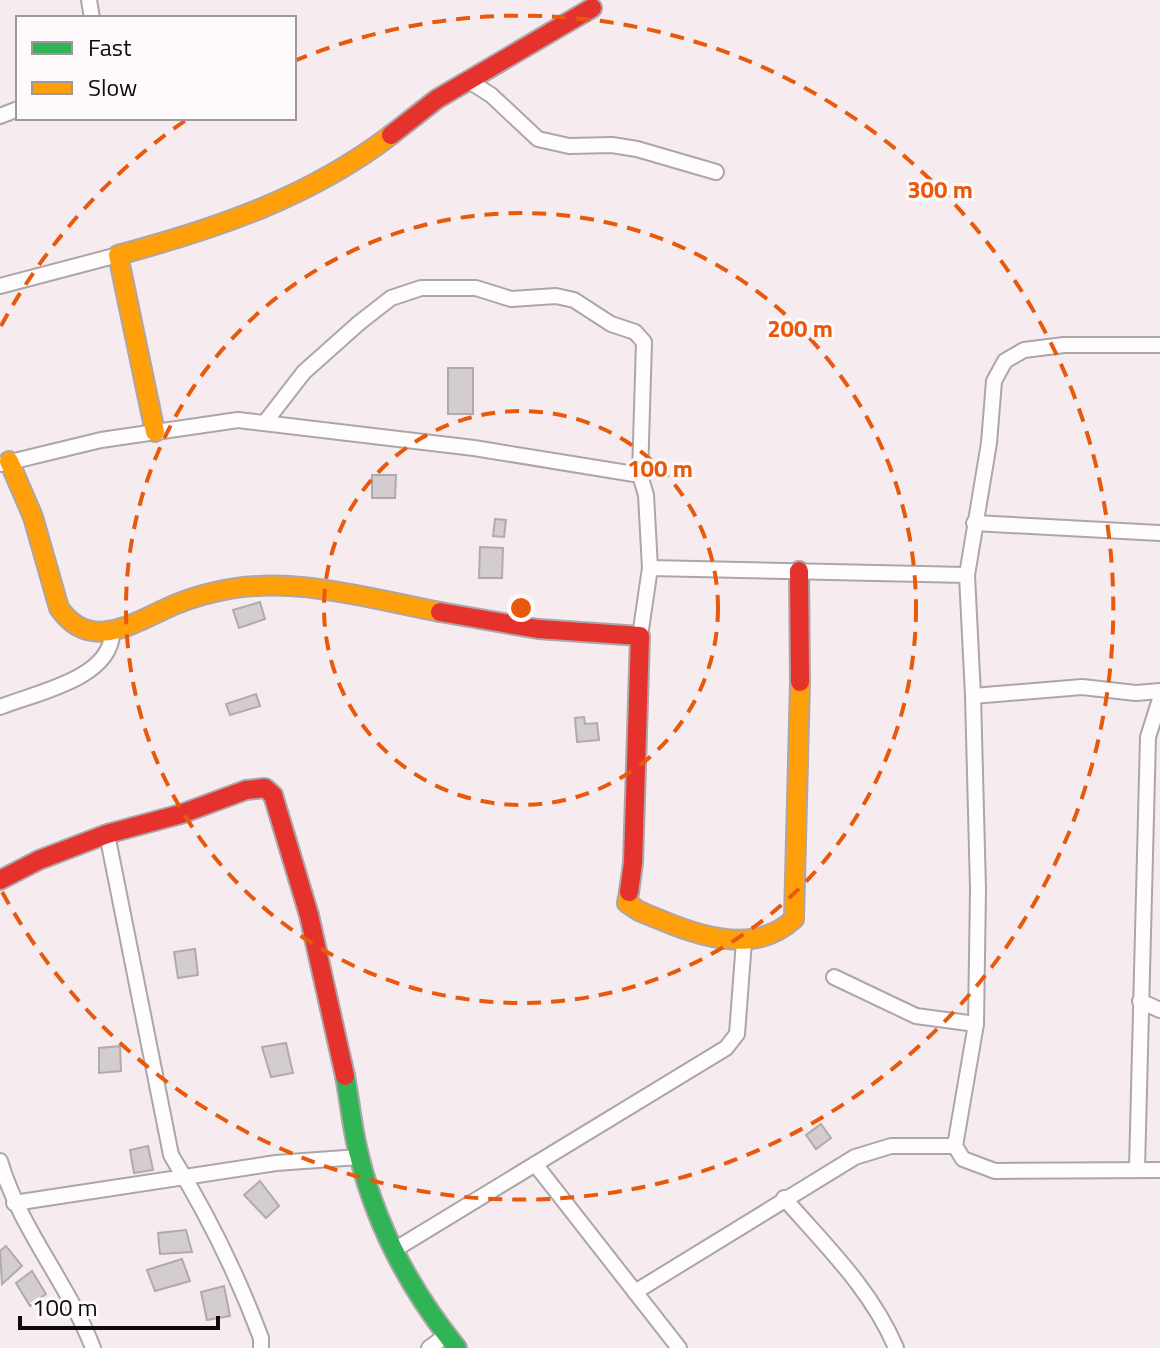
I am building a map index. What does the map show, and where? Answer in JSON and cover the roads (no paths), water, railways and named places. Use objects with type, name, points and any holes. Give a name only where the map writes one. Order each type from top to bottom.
[{"type":"street","points":[[0,286],[164,243],[288,200],[357,161],[437,99],[592,8]]},
{"type":"street","points":[[469,81],[491,95],[538,139],[561,145],[637,149],[716,172]]},
{"type":"street","points":[[118,255],[155,432]]},
{"type":"street","points":[[266,421],[304,372],[359,323],[403,292],[457,287],[476,288],[511,299],[556,296],[574,300],[611,324],[635,332],[644,342],[640,475],[646,495],[650,568],[640,636],[633,863],[627,903],[719,939],[744,941],[773,937],[785,930],[794,919],[800,720],[799,571]]},
{"type":"street","points":[[1160,345],[1064,345],[1024,350],[1005,361],[994,381],[989,443],[967,575],[978,889],[976,1024],[955,1146],[963,1159],[995,1171],[1160,1170]]},
{"type":"street","points":[[640,475],[266,421],[207,423],[5,463],[33,517],[66,620],[112,634],[198,596],[246,584],[285,584],[538,629],[640,636]]},
{"type":"street","points":[[974,523],[1160,533]]},
{"type":"street","points":[[650,568],[967,575]]},
{"type":"street","points":[[0,707],[62,683],[96,664],[107,656],[112,634]]},
{"type":"street","points":[[973,696],[1082,687],[1136,693],[1160,691]]},
{"type":"street","points":[[1137,1169],[1148,737],[1160,699]]},
{"type":"street","points":[[0,880],[39,860],[107,834],[181,814],[246,790],[265,788],[273,795],[312,930],[342,1058],[359,1157],[394,1250],[421,1303],[452,1341],[429,1348]]},
{"type":"street","points":[[107,834],[171,1155],[188,1178],[247,1301],[261,1338],[261,1348]]},
{"type":"street","points":[[394,1250],[726,1048],[737,1034],[744,941]]},
{"type":"street","points":[[834,977],[916,1016],[976,1024]]},
{"type":"street","points":[[1140,1001],[1159,1010]]},
{"type":"street","points":[[1141,1019],[1159,1010]]},
{"type":"street","points":[[635,1292],[855,1157],[891,1146],[955,1146]]},
{"type":"street","points":[[14,1203],[276,1163],[359,1157]]},
{"type":"street","points":[[0,1161],[14,1203],[83,1322],[93,1348]]},
{"type":"street","points":[[535,1164],[679,1348]]},
{"type":"street","points":[[784,1198],[859,1285],[879,1313],[896,1348]]}]
